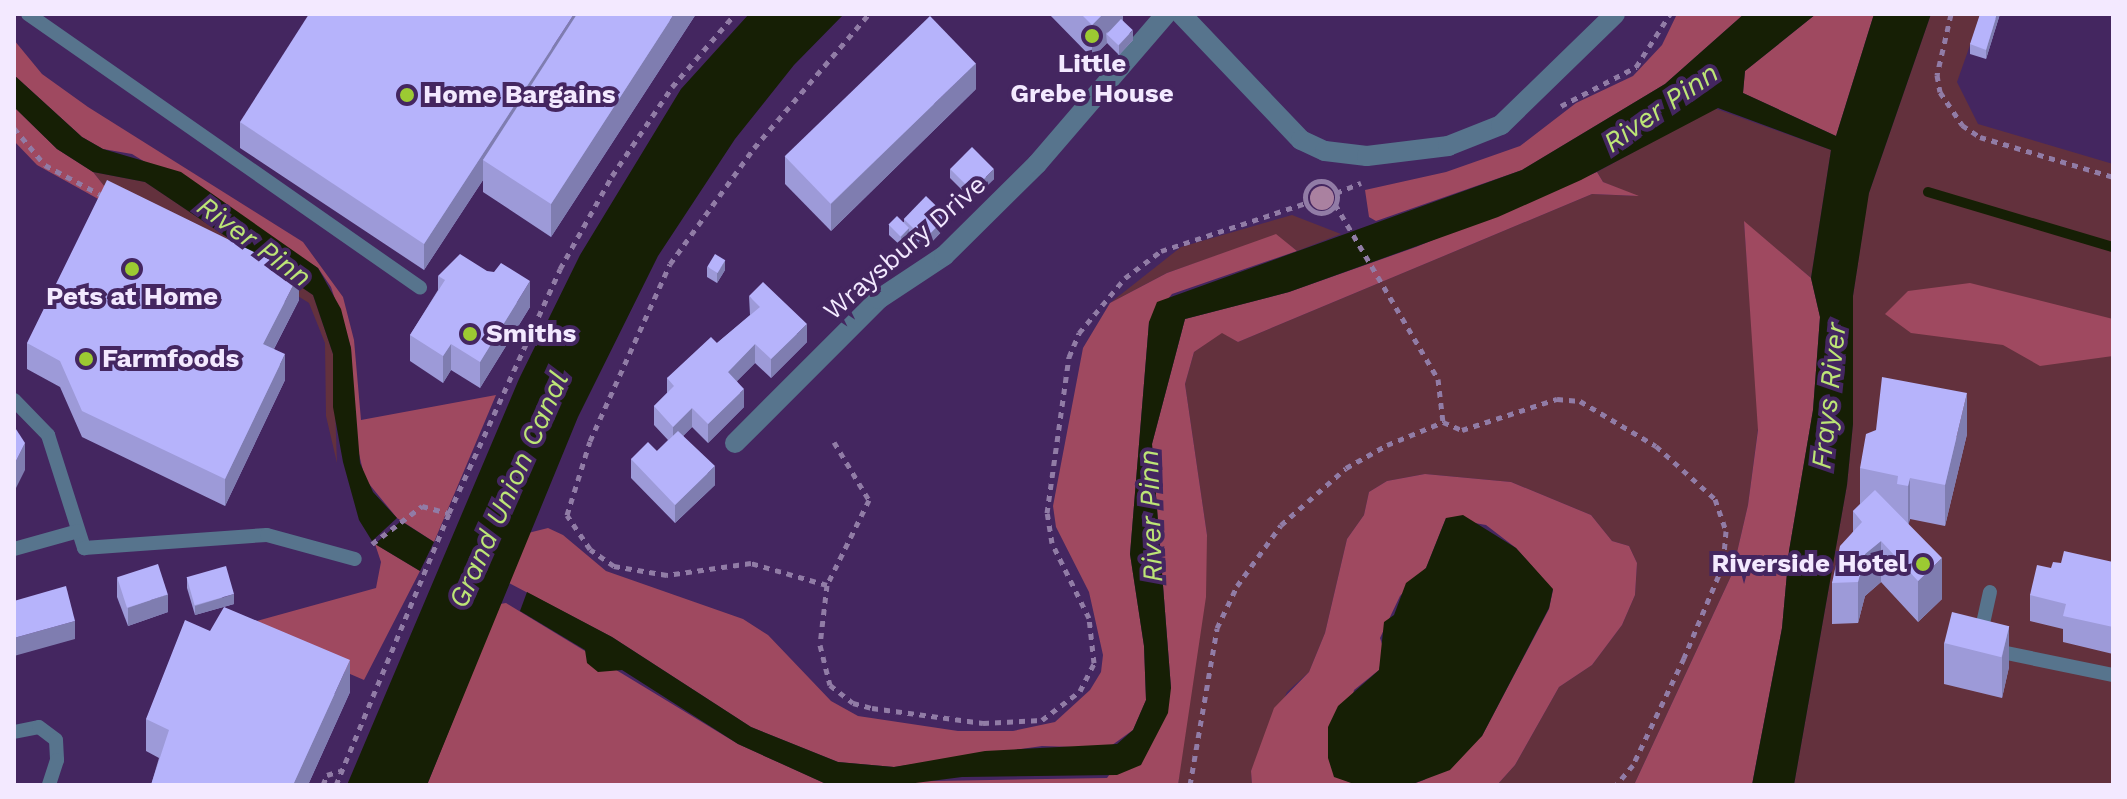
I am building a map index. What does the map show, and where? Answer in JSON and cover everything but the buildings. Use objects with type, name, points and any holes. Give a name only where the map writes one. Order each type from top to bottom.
[{"type":"street","name":"Wraysbury Drive","points":[[735,443],[879,299],[944,256],[1037,164],[1166,14]]},
{"type":"street","points":[[1181,14],[1301,140],[1350,155],[1448,146],[1501,125],[1603,18]]},
{"type":"lane","points":[[28,14],[420,287]]},
{"type":"lane","points":[[14,400],[48,435],[84,548],[267,535],[355,559]]},
{"type":"lane","points":[[14,549],[78,531]]},
{"type":"lane","points":[[1990,592],[1978,647],[2113,675]]},
{"type":"lane","points":[[14,732],[39,727],[56,740],[57,760],[49,785]]},
{"type":"path","points":[[336,785],[449,513],[524,343],[612,176],[672,87],[735,14]]},
{"type":"path","points":[[827,585],[751,563],[667,575],[614,566],[590,549],[567,515],[590,441],[670,264],[754,148],[869,14]]},
{"type":"path","points":[[1951,14],[1937,75],[1940,92],[1962,125],[1980,137],[2113,177]]},
{"type":"path","points":[[14,128],[45,165],[103,196]]},
{"type":"path","points":[[1306,203],[1307,189],[1321,181],[1334,189],[1335,204],[1438,379],[1443,422]]},
{"type":"path","points":[[834,442],[869,500],[827,585],[821,663],[830,685],[853,703],[983,723],[1042,720],[1065,705],[1090,676],[1095,651],[1089,618],[1050,537],[1047,513],[1069,357],[1079,333],[1125,278],[1161,251],[1306,203]]},
{"type":"path","points":[[1306,203],[1321,213],[1335,204]]},
{"type":"path","points":[[1190,785],[1217,628],[1257,555],[1281,525],[1346,468],[1443,422],[1462,430],[1535,404],[1580,401],[1656,446],[1715,499],[1726,531],[1723,565],[1633,765],[1616,785]]},
{"type":"path","points":[[367,549],[408,512],[422,506],[449,513]]},
{"type":"path","points":[[323,785],[327,775],[341,770]]},
{"type":"shaded area","points":[[1677,14],[1744,14],[1665,84],[1522,170],[1376,221],[1369,217],[1365,190],[1446,172],[1520,146],[1576,103],[1633,76],[1662,45]]},
{"type":"shaded area","points":[[1816,14],[1874,14],[1836,136],[1743,93],[1745,71]]},
{"type":"shaded area","points":[[1931,14],[1981,14],[1957,82],[1978,124],[2113,164],[2113,785],[1794,785],[1847,485],[1853,424],[1853,296],[1868,196]]},
{"type":"shaded area","points":[[14,40],[42,74],[88,107],[303,242],[343,297],[354,340],[361,420],[496,395],[434,542],[397,518],[365,479],[354,433],[351,348],[331,287],[318,268],[132,154],[103,149],[82,137],[14,75]]},
{"type":"shaded area","points":[[14,107],[57,149],[93,172],[109,192],[100,200],[37,165],[14,141]]},
{"type":"shaded area","points":[[1714,108],[1831,150],[1811,278],[1744,222],[1759,421],[1748,505],[1732,574],[1634,785],[1497,785],[1515,765],[1559,687],[1592,665],[1622,625],[1635,595],[1637,563],[1629,546],[1612,541],[1591,515],[1511,482],[1425,474],[1387,481],[1369,492],[1364,515],[1347,539],[1325,633],[1309,672],[1287,692],[1251,771],[1252,785],[1178,785],[1207,535],[1185,384],[1194,352],[1222,332],[1238,342],[1592,194],[1636,196],[1603,182],[1597,172]]},
{"type":"shaded area","points":[[93,172],[145,182],[313,295],[333,354],[337,463],[326,416],[325,343],[309,303],[135,194],[109,192]]},
{"type":"shaded area","points":[[1597,172],[1603,182],[1639,196],[1592,194],[1238,342],[1222,333],[1194,352],[1185,384],[1207,535],[1206,597],[1178,785],[427,785],[500,604],[506,603],[738,744],[824,783],[1107,778],[1171,688],[1152,444],[1185,319],[1289,292],[1416,247]]},
{"type":"shaded area","points":[[1292,215],[1341,234],[1297,251],[1276,235],[1167,273],[1110,303],[1181,247]]},
{"type":"shaded area","points":[[1744,221],[1811,278],[1820,317],[1813,410],[1789,551],[1782,628],[1752,785],[1634,785],[1732,574],[1748,505],[1758,430]]},
{"type":"shaded area","points":[[1276,234],[1297,251],[1172,294],[1149,322],[1130,554],[1144,646],[1146,700],[1133,730],[1108,748],[1042,746],[894,767],[838,762],[751,727],[612,637],[507,582],[528,533],[548,528],[563,535],[606,571],[743,619],[768,635],[831,701],[858,716],[958,731],[1013,731],[1055,722],[1090,690],[1101,672],[1103,655],[1089,592],[1056,527],[1053,506],[1083,348],[1110,303],[1167,273]]},
{"type":"shaded area","points":[[1970,283],[2113,319],[2113,356],[2040,366],[2003,345],[1911,333],[1885,314],[1908,291]]},
{"type":"shaded area","points":[[1425,474],[1511,482],[1591,515],[1612,541],[1629,546],[1637,563],[1635,595],[1622,625],[1592,665],[1559,687],[1515,765],[1497,785],[1410,785],[1424,780],[1482,736],[1549,609],[1553,590],[1516,548],[1486,525],[1446,518],[1426,568],[1400,596],[1380,638],[1384,650],[1379,670],[1354,690],[1334,776],[1357,785],[1252,785],[1251,771],[1274,708],[1309,672],[1325,633],[1347,539],[1364,515],[1369,492],[1387,481]]},
{"type":"shaded area","points":[[375,544],[420,571],[364,680],[239,626],[376,588],[381,562]]},
{"type":"water","name":"Grand Union Canal","points":[[749,14],[844,14],[794,65],[735,139],[658,256],[578,417],[427,785],[347,785],[519,379],[580,255],[681,89]]},
{"type":"water","points":[[1744,14],[1816,14],[1745,71],[1743,93],[1836,136],[1874,14],[1931,14],[1869,193],[1853,296],[1853,424],[1847,485],[1794,785],[1752,785],[1782,628],[1789,551],[1813,410],[1820,317],[1811,278],[1831,150],[1718,108],[1581,180],[1498,217],[1289,292],[1185,319],[1152,444],[1171,688],[1168,713],[1141,765],[1117,775],[962,777],[900,785],[824,783],[738,744],[622,670],[598,672],[587,663],[585,650],[520,611],[527,592],[612,637],[751,727],[838,762],[894,767],[985,751],[1117,744],[1133,730],[1146,700],[1144,646],[1130,554],[1149,322],[1157,302],[1522,170],[1665,84]]},
{"type":"water","name":"River Pinn","points":[[14,75],[82,137],[103,149],[181,172],[318,268],[341,309],[351,348],[360,463],[373,492],[397,518],[372,541],[359,520],[343,462],[333,407],[333,354],[313,295],[145,182],[93,172],[57,149],[14,107]]},
{"type":"water","points":[[1463,515],[1516,548],[1553,589],[1549,608],[1482,736],[1450,770],[1410,785],[1357,785],[1334,777],[1328,758],[1328,727],[1338,706],[1379,670],[1384,622],[1394,615],[1406,583],[1426,568],[1446,518]]},
{"type":"water","points":[[401,521],[434,542],[420,571],[375,544]]},
{"type":"waterway","points":[[1928,192],[2113,247]]},
{"type":"place","name":"Little Grebe House","points":[[1092,36]]},
{"type":"place","name":"Home Bargains","points":[[407,95]]},
{"type":"place","name":"Pets at Home","points":[[132,269]]},
{"type":"place","name":"Smiths","points":[[470,334]]},
{"type":"place","name":"Farmfoods","points":[[86,359]]},
{"type":"place","name":"Riverside Hotel","points":[[1923,564]]},
{"type":"water label","name":"Frays River","points":[[1829,396]]}]
